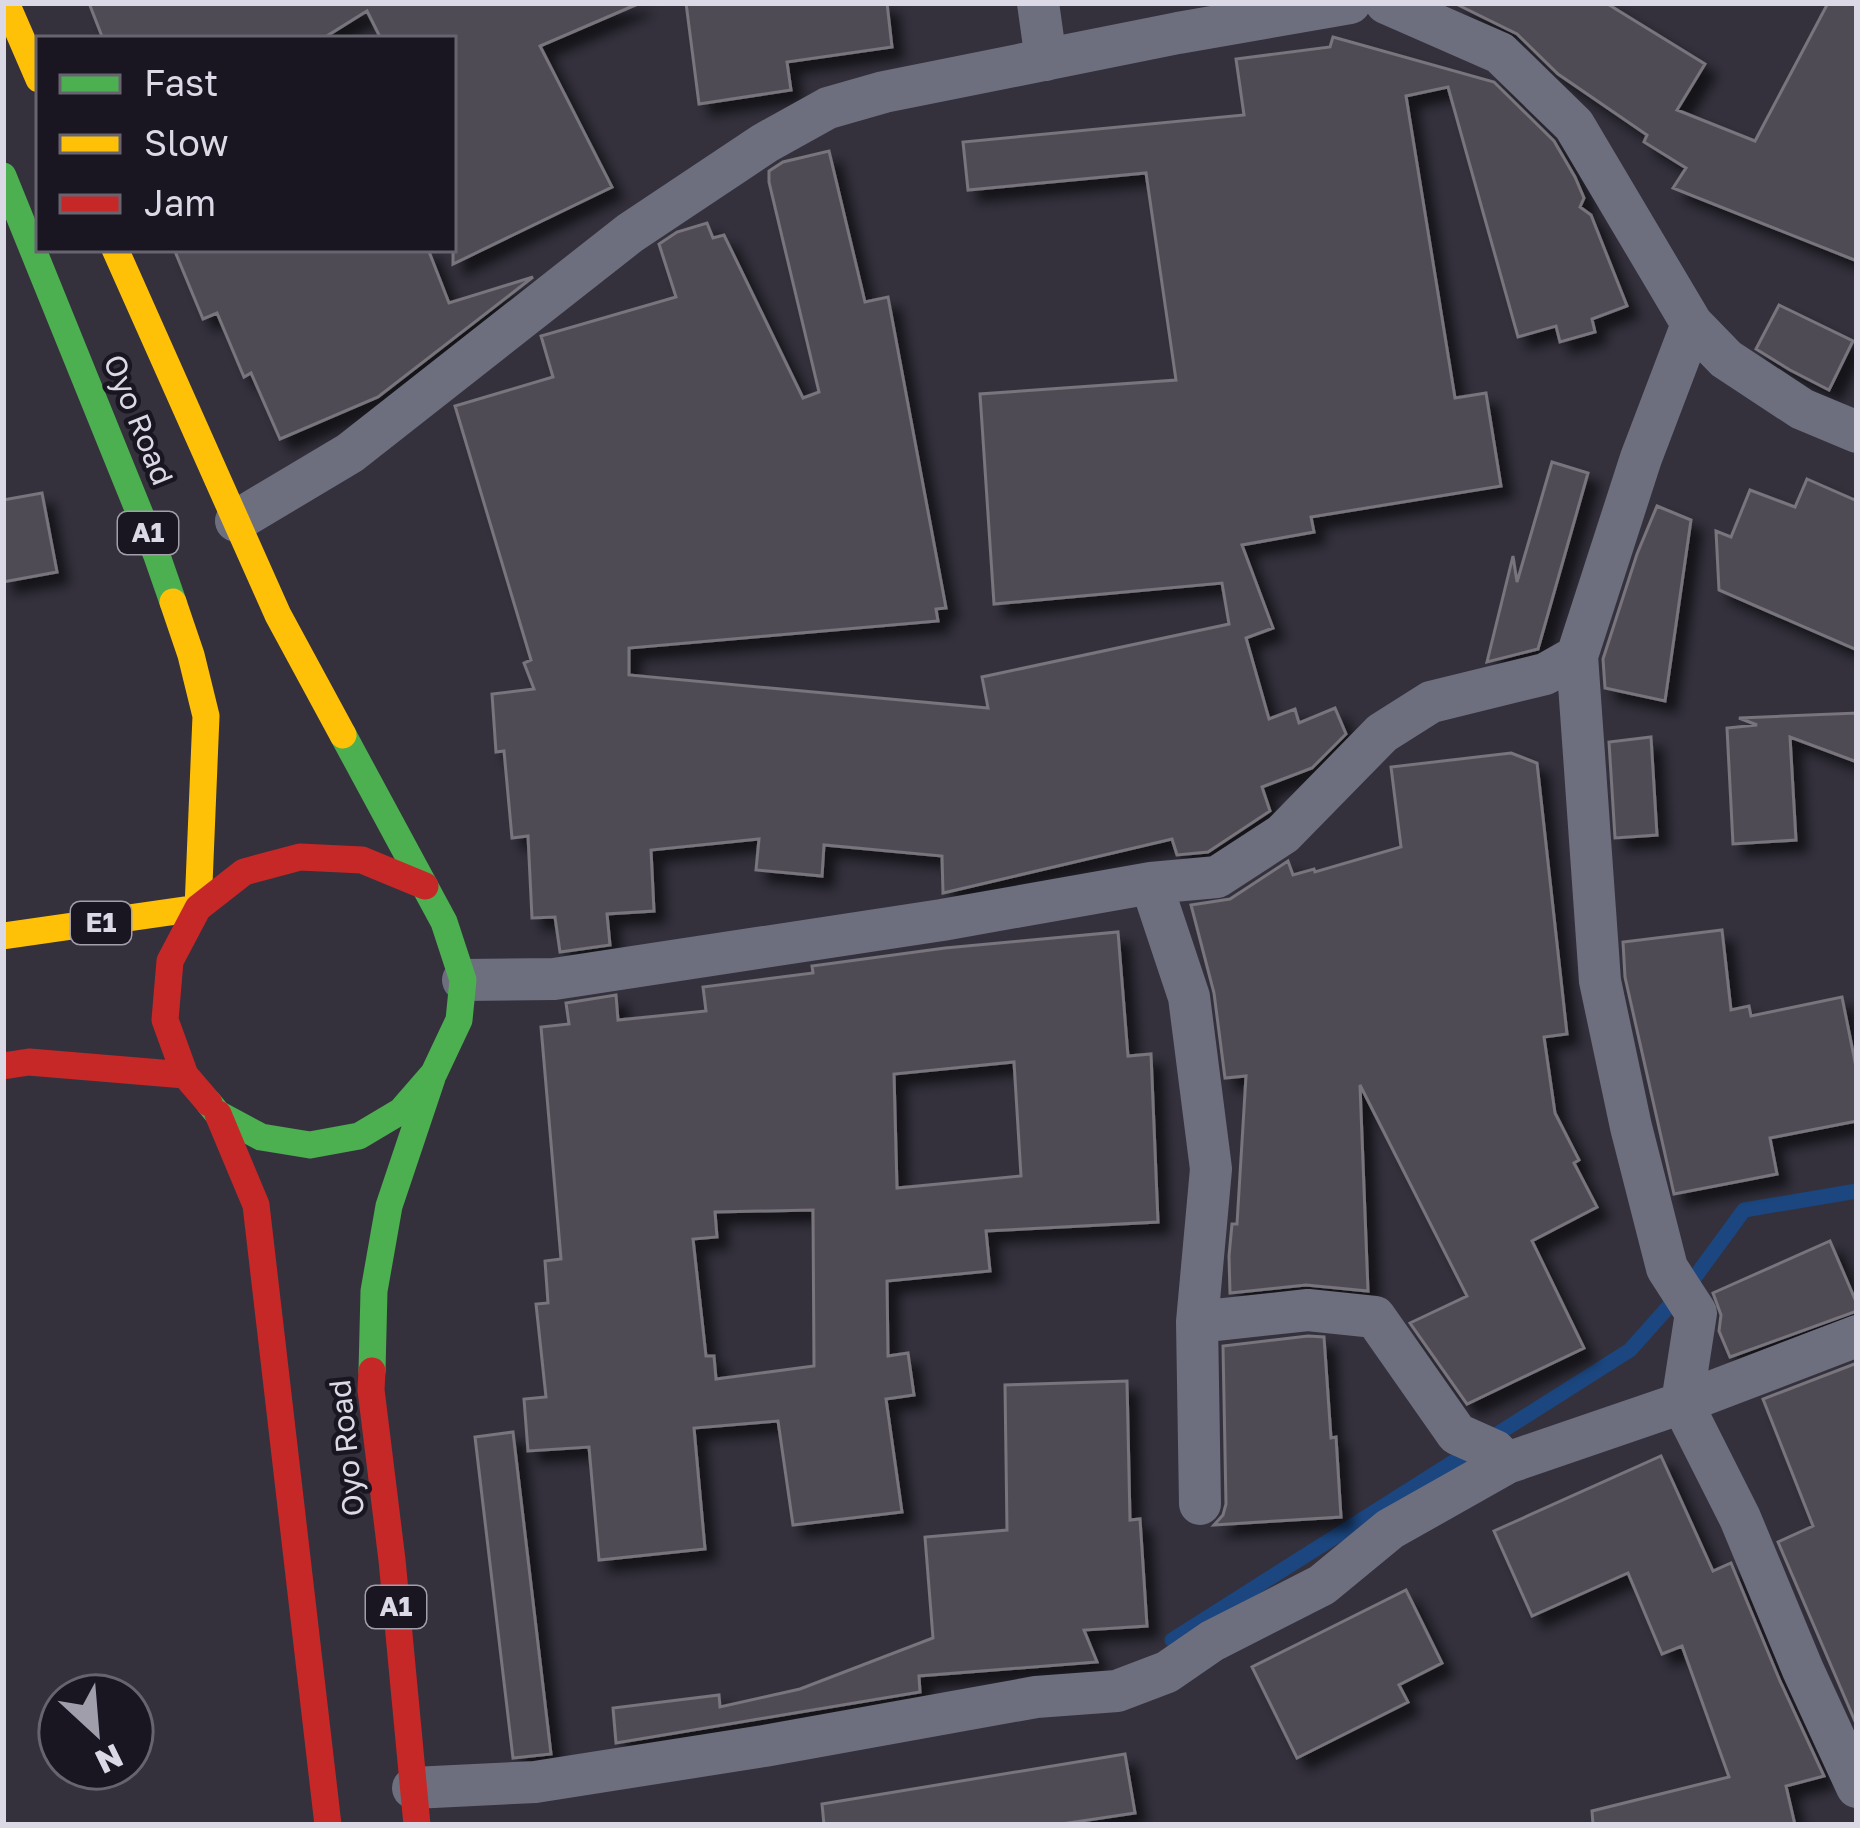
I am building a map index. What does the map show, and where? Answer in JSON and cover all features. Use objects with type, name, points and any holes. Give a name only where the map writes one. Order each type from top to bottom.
[{"type":"highway","points":[[6,3],[36,73]]},
{"type":"highway","name":"Oyo Road","points":[[3,176],[158,556],[191,656],[206,716],[198,908]]},
{"type":"highway","name":"Oyo Road","points":[[116,252],[278,615],[425,886]]},
{"type":"highway","points":[[300,857],[362,860],[425,886],[444,922],[464,980],[458,1020],[434,1073],[401,1111],[359,1136],[310,1145],[262,1137],[218,1114],[184,1076],[165,1020],[170,961],[198,908],[244,872],[300,857]]},
{"type":"highway","name":"E1","points":[[3,936],[198,908]]},
{"type":"highway","points":[[3,1066],[29,1062],[184,1076]]},
{"type":"highway","name":"Oyo Road","points":[[415,1806],[370,1390],[374,1291],[389,1206],[434,1073]]},
{"type":"highway","name":"Oyo Road","points":[[218,1114],[256,1205],[328,1825]]},
{"type":"street","points":[[1038,3],[1046,60]]},
{"type":"street","points":[[236,521],[350,452],[631,233],[765,143],[828,108],[884,92],[1350,3]]},
{"type":"street","points":[[1386,3],[1500,53],[1574,124],[1692,324],[1726,359],[1802,409],[1857,432]]},
{"type":"street","points":[[1692,324],[1641,458],[1576,656],[1600,981],[1666,1268],[1696,1313],[1682,1402],[1740,1518],[1857,1787]]},
{"type":"street","points":[[464,980],[554,979],[1217,877],[1282,834],[1382,733],[1431,702],[1545,674],[1576,656]]},
{"type":"street","points":[[1151,884],[1190,997],[1211,1169],[1197,1322],[1200,1504]]},
{"type":"street","points":[[1197,1322],[1308,1310],[1375,1317],[1487,1450]]},
{"type":"street","points":[[415,1806],[470,1787],[536,1782],[764,1746],[1036,1697],[1117,1691],[1167,1672],[1211,1641],[1322,1585],[1487,1450],[1682,1402],[1857,1336]]},
{"type":"building","points":[[89,3],[640,3],[540,46],[612,187],[453,264],[456,36],[380,36],[367,11],[327,36],[102,36]]},
{"type":"building","points":[[686,3],[887,3],[892,47],[787,62],[791,90],[699,104]]},
{"type":"building","points":[[1454,3],[1606,3],[1705,64],[1677,110],[1755,141],[1828,3],[1857,3],[1857,261],[1673,188],[1686,168],[1644,142],[1647,135],[1558,74],[1517,34]]},
{"type":"building","points":[[1333,37],[1494,82],[1554,141],[1575,177],[1584,198],[1580,207],[1591,215],[1627,306],[1592,319],[1595,332],[1560,342],[1556,326],[1518,337],[1448,87],[1406,96],[1455,398],[1486,393],[1501,486],[1311,517],[1314,532],[1242,545],[1273,628],[1246,638],[1269,719],[1295,709],[1299,723],[1335,708],[1346,734],[1312,768],[1262,787],[1270,811],[1208,852],[1177,855],[1172,839],[943,893],[942,856],[824,845],[822,876],[756,870],[759,839],[651,850],[654,911],[607,914],[610,945],[560,952],[555,917],[532,918],[528,836],[512,838],[504,751],[496,752],[492,694],[534,689],[524,663],[531,660],[455,406],[553,377],[541,336],[676,297],[659,244],[677,232],[707,223],[713,238],[724,235],[803,398],[819,392],[769,171],[783,162],[829,151],[865,302],[888,297],[946,608],[936,609],[938,621],[629,648],[629,675],[988,708],[982,677],[1229,624],[1222,583],[994,604],[980,394],[1176,380],[1146,173],[968,190],[963,142],[1244,115],[1236,59],[1330,47]]},
{"type":"building","points":[[175,252],[429,252],[449,303],[533,277],[378,397],[280,439],[251,373],[244,377],[217,313],[203,319]]},
{"type":"building","points":[[1779,305],[1853,341],[1829,390],[1756,349]]},
{"type":"building","points":[[1552,462],[1588,473],[1538,649],[1487,662],[1513,556],[1517,582]]},
{"type":"building","points":[[1807,479],[1857,501],[1857,650],[1719,590],[1716,531],[1731,537],[1750,490],[1795,507]]},
{"type":"building","points":[[42,493],[57,572],[3,582],[3,500]]},
{"type":"building","points":[[1657,506],[1691,520],[1665,701],[1605,688],[1603,659]]},
{"type":"building","points":[[1857,713],[1857,762],[1790,737],[1796,840],[1733,844],[1727,728],[1757,725],[1739,718]]},
{"type":"building","points":[[1651,737],[1657,835],[1615,838],[1609,742]]},
{"type":"building","points":[[1511,753],[1537,763],[1567,1034],[1544,1037],[1555,1113],[1597,1207],[1532,1241],[1584,1348],[1467,1404],[1410,1323],[1467,1296],[1360,1085],[1368,1291],[1306,1285],[1230,1293],[1229,1256],[1232,1224],[1237,1224],[1246,1076],[1225,1078],[1214,993],[1191,905],[1230,899],[1288,861],[1293,875],[1401,847],[1391,767]]},
{"type":"building","points":[[1722,930],[1731,1010],[1749,1006],[1751,1016],[1842,997],[1857,1072],[1857,1121],[1770,1138],[1777,1174],[1674,1194],[1625,977],[1623,942]]},
{"type":"building","points":[[1118,932],[1128,1056],[1151,1054],[1158,1222],[986,1231],[990,1271],[887,1281],[888,1356],[908,1353],[914,1395],[886,1399],[902,1512],[793,1525],[778,1421],[694,1428],[705,1549],[599,1560],[589,1447],[528,1451],[524,1399],[546,1397],[536,1304],[548,1303],[545,1261],[561,1259],[541,1027],[569,1024],[566,1003],[616,995],[618,1020],[706,1011],[703,987],[813,973],[812,966]],"holes":[[[1014,1062],[1021,1176],[897,1188],[894,1074]],[[813,1210],[814,1366],[716,1379],[714,1356],[706,1356],[693,1239],[717,1237],[715,1212]]]},
{"type":"building","points":[[1830,1241],[1857,1311],[1730,1357],[1719,1331],[1721,1315],[1713,1293]]},
{"type":"building","points":[[1324,1337],[1341,1517],[1214,1525],[1226,1504],[1223,1346]]},
{"type":"building","points":[[1857,1363],[1857,1726],[1778,1542],[1813,1526],[1763,1399]]},
{"type":"building","points":[[1127,1381],[1130,1520],[1140,1519],[1147,1626],[1084,1630],[1097,1662],[919,1676],[920,1692],[616,1743],[613,1708],[719,1695],[720,1707],[800,1689],[933,1638],[925,1537],[1007,1530],[1005,1385]]},
{"type":"building","points":[[513,1432],[551,1754],[513,1758],[475,1437]]},
{"type":"building","points":[[1661,1456],[1713,1571],[1731,1563],[1824,1776],[1786,1786],[1795,1825],[1593,1825],[1592,1811],[1729,1777],[1682,1646],[1662,1654],[1628,1573],[1532,1616],[1494,1531]]},
{"type":"building","points":[[1406,1590],[1442,1663],[1399,1685],[1408,1702],[1297,1758],[1252,1667]]},
{"type":"building","points":[[1125,1754],[1135,1813],[1055,1825],[824,1825],[822,1804]]},
{"type":"waterway","points":[[1172,1640],[1630,1350],[1695,1277],[1744,1210],[1857,1191]]},
{"type":"traffic: fast","points":[[3,176],[173,602]]},
{"type":"traffic: fast","points":[[209,1103],[218,1114],[261,1137],[310,1145],[359,1136],[401,1111],[434,1073],[459,1020],[463,980],[444,922],[343,735]]},
{"type":"traffic: fast","points":[[372,1371],[374,1291],[389,1206],[432,1078]]},
{"type":"traffic: slow","points":[[6,3],[36,72]]},
{"type":"traffic: slow","points":[[116,252],[278,615],[343,735]]},
{"type":"traffic: slow","points":[[3,936],[198,908],[206,716],[173,602]]},
{"type":"traffic: jam","points":[[209,1103],[185,1075],[165,1020],[170,961],[198,908],[244,872],[300,857],[362,860],[425,886]]},
{"type":"traffic: jam","points":[[3,1066],[29,1062],[185,1075]]},
{"type":"traffic: jam","points":[[218,1114],[256,1205],[328,1825]]},
{"type":"traffic: jam","points":[[372,1371],[417,1825]]}]
